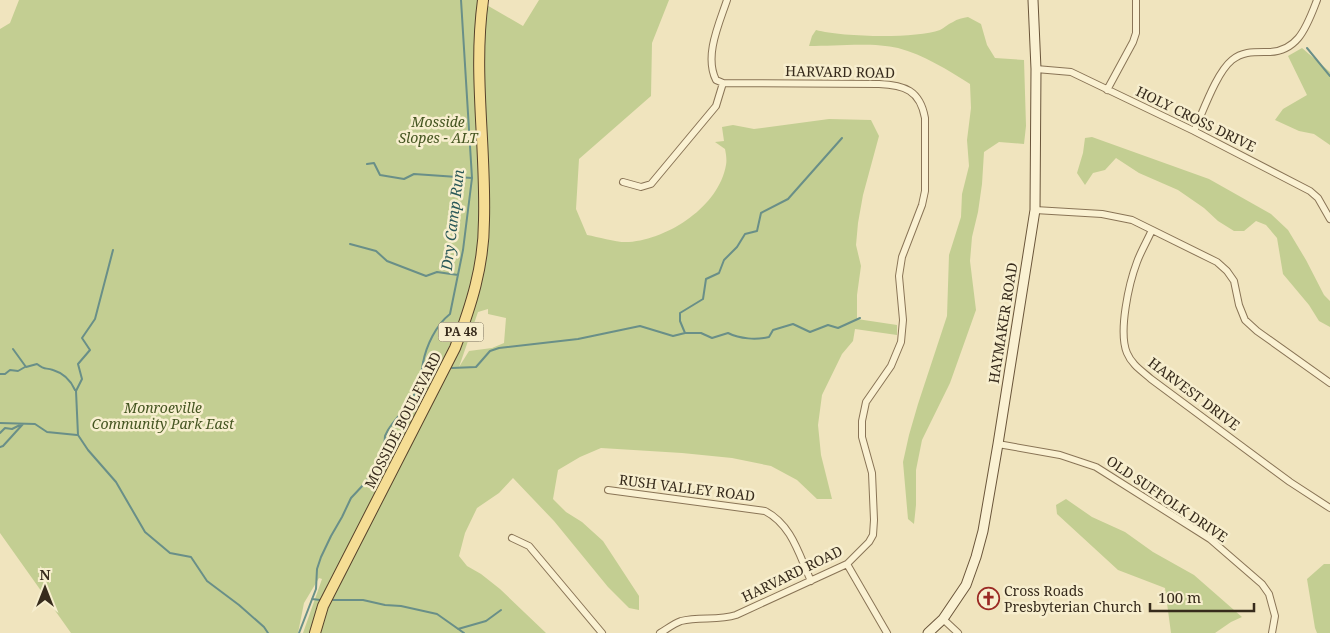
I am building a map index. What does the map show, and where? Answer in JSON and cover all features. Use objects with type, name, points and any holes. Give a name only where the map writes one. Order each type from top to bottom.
[{"type":"main road","name":"MOSSIDE BOULEVARD","points":[[315,633],[323,606],[455,348],[471,307],[479,270],[484,220],[479,54],[483,0]]},
{"type":"main road","name":"HAYMAKER ROAD","points":[[928,633],[943,619],[966,585],[983,531],[998,444],[1035,210],[1036,69],[1033,0]]},
{"type":"street","points":[[623,182],[641,187],[651,184],[716,106],[723,83],[716,80],[711,61],[714,41],[727,0]]},
{"type":"street","points":[[1107,90],[1136,33],[1136,0]]},
{"type":"street","points":[[1194,131],[1226,65],[1242,53],[1271,53],[1283,50],[1293,43],[1303,34],[1317,0]]},
{"type":"street","name":"HOLY CROSS DRIVE","points":[[1036,69],[1072,72],[1194,131],[1310,191],[1318,198],[1330,219]]},
{"type":"street","name":"HARVARD ROAD","points":[[660,633],[681,621],[719,619],[736,615],[847,564],[869,542],[873,534],[874,520],[872,472],[862,437],[862,421],[866,402],[892,366],[901,342],[900,276],[902,258],[922,205],[925,191],[926,118],[924,110],[914,94],[899,85],[723,83]]},
{"type":"street","points":[[1035,210],[1118,216],[1132,220],[1217,262],[1234,281],[1239,305],[1245,320],[1257,331],[1330,383]]},
{"type":"street","name":"HARVEST DRIVE","points":[[1152,230],[1135,266],[1127,302],[1123,333],[1126,352],[1133,364],[1290,482],[1330,508]]},
{"type":"street","name":"OLD SUFFOLK DRIVE","points":[[998,444],[1060,455],[1096,467],[1210,539],[1262,584],[1269,594],[1275,616],[1272,633]]},
{"type":"street","name":"RUSH VALLEY ROAD","points":[[608,490],[765,511],[779,520],[790,532],[811,581]]},
{"type":"street","points":[[512,538],[529,546],[602,633]]},
{"type":"street","points":[[847,564],[886,633]]},
{"type":"street","points":[[943,619],[958,633]]},
{"type":"green space","points":[[19,0],[478,0],[523,26],[539,0],[669,0],[652,43],[651,96],[579,159],[576,209],[587,235],[624,242],[644,240],[675,227],[690,218],[714,194],[721,180],[726,165],[726,153],[725,149],[715,142],[724,141],[722,127],[733,125],[754,129],[829,119],[871,120],[879,136],[863,195],[858,223],[856,245],[861,266],[857,295],[857,319],[897,325],[897,335],[855,329],[853,341],[842,354],[822,395],[818,425],[821,455],[832,499],[817,499],[797,480],[771,466],[732,458],[601,448],[580,457],[558,470],[553,499],[566,512],[582,522],[603,541],[639,596],[639,610],[629,608],[608,587],[554,521],[513,478],[499,493],[477,508],[465,533],[459,556],[467,566],[500,589],[546,633],[303,633],[322,579],[319,578],[304,603],[298,633],[71,633],[0,533],[0,29],[10,23]],"holes":[[[488,309],[488,314],[506,318],[504,343],[492,348],[469,351],[459,367],[478,312]]]},
{"type":"green space","points":[[968,17],[981,24],[987,45],[995,58],[1024,60],[1026,126],[1024,144],[999,142],[984,152],[982,184],[972,237],[970,261],[976,310],[950,383],[922,440],[916,470],[914,524],[908,519],[903,462],[918,404],[947,316],[949,255],[961,217],[962,194],[969,166],[967,140],[971,108],[970,84],[926,59],[898,48],[866,45],[809,46],[816,30],[860,35],[914,35],[940,30],[956,20]]},
{"type":"green space","points":[[1302,48],[1330,72],[1330,145],[1314,134],[1299,131],[1275,120],[1283,109],[1307,95],[1288,56]]},
{"type":"green space","points":[[1092,137],[1209,179],[1271,214],[1288,230],[1324,295],[1330,301],[1330,327],[1319,321],[1309,305],[1283,274],[1277,238],[1266,225],[1256,221],[1244,231],[1234,231],[1178,190],[1139,173],[1116,158],[1105,170],[1093,173],[1085,185],[1077,173],[1085,138]]},
{"type":"green space","points":[[1066,499],[1092,517],[1125,532],[1153,552],[1194,575],[1242,617],[1215,633],[1171,633],[1165,588],[1118,570],[1057,514],[1056,505]]},
{"type":"green space","points":[[1324,564],[1330,564],[1330,633],[1317,633],[1307,579]]},
{"type":"waterway","name":"Dry Camp Run","points":[[299,633],[316,589],[317,569],[321,557],[351,498],[365,483],[378,463],[384,449],[385,436],[388,430],[409,403],[417,389],[424,356],[432,336],[450,314],[463,250],[472,178],[461,0]]},
{"type":"waterway","points":[[1307,48],[1330,76]]},
{"type":"waterway","points":[[685,333],[680,321],[680,313],[703,299],[706,279],[719,273],[724,260],[737,247],[745,234],[757,231],[761,213],[788,199],[842,138]]},
{"type":"waterway","name":"Dry Camp Run","points":[[367,164],[374,163],[380,175],[404,179],[414,174],[472,178]]},
{"type":"waterway","name":"Dry Camp Run","points":[[350,244],[376,251],[387,261],[426,276],[437,272],[458,275]]},
{"type":"waterway","points":[[113,250],[95,319],[82,338],[90,350],[78,364],[82,379],[76,391],[78,435],[88,450],[116,482],[145,532],[170,553],[191,557],[207,581],[239,605],[264,627],[268,633]]},
{"type":"waterway","points":[[452,368],[476,367],[490,351],[499,348],[578,339],[640,326],[673,336],[685,333],[701,333],[712,338],[728,333],[743,338],[759,338],[769,337],[773,330],[793,324],[810,332],[828,325],[838,328],[860,318]]},
{"type":"waterway","points":[[13,349],[26,367],[37,364],[57,371],[66,378],[75,390]]},
{"type":"waterway","points":[[423,362],[439,365]]},
{"type":"waterway","points":[[0,374],[5,374],[10,370],[18,371],[25,367]]},
{"type":"waterway","points":[[0,423],[35,424],[47,432],[77,435]]},
{"type":"waterway","points":[[0,433],[5,428],[12,429],[22,424]]},
{"type":"waterway","points":[[0,447],[23,424]]},
{"type":"waterway","points":[[312,599],[320,600]]},
{"type":"waterway","points":[[333,600],[363,600],[437,614],[464,633]]},
{"type":"waterway","points":[[458,629],[486,621],[501,610]]},
{"type":"place","name":"Cross Roads Presbyterian Church","points":[[988,599]]},
{"type":"park label","name":"Mosside Slopes - ALT","points":[[438,130]]},
{"type":"park label","name":"Monroeville Community Park East","points":[[163,416]]}]
